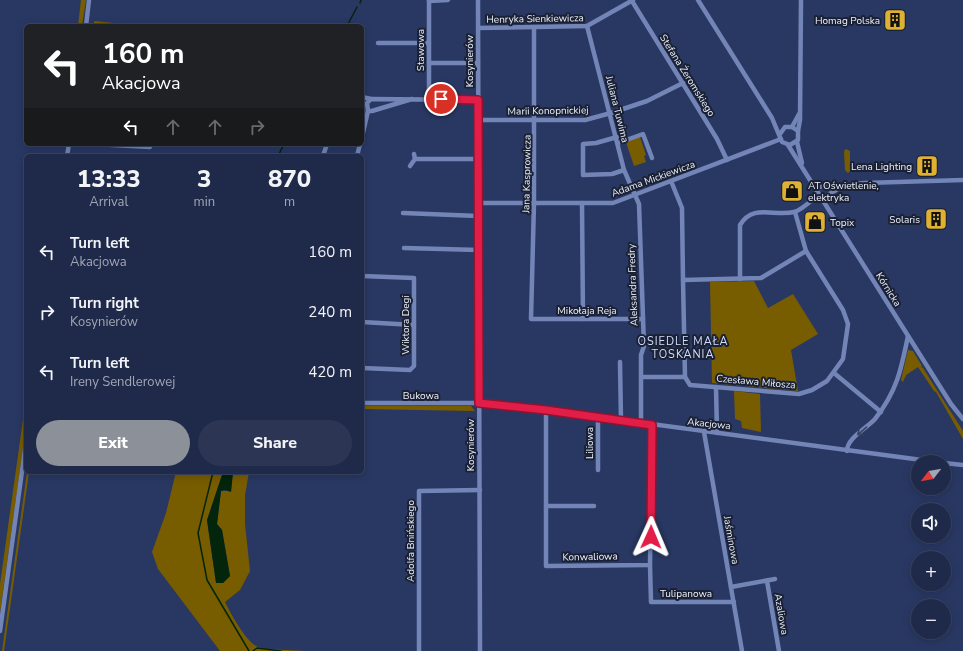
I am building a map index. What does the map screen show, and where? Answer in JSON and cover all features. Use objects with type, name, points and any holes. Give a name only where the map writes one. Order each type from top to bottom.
[{"type":"street","points":[[86,24],[89,0]]},
{"type":"street","points":[[429,0],[448,0]]},
{"type":"street","name":"Stawowa","points":[[429,0],[429,99]]},
{"type":"street","name":"Kosynierów","points":[[478,0],[477,159],[479,250],[480,651]]},
{"type":"street","name":"Henryka Sienkiewicza","points":[[478,28],[588,26],[632,0]]},
{"type":"street","name":"Stefana Żeromskiego","points":[[632,0],[717,139],[727,160]]},
{"type":"street","points":[[698,0],[772,118],[781,136],[788,145],[797,142],[799,137],[801,0]]},
{"type":"street","points":[[703,0],[704,8]]},
{"type":"street","name":"Juliana Tuwima","points":[[588,26],[611,113],[624,170],[634,195]]},
{"type":"street","name":"Jana Kasprowicza","points":[[531,319],[535,120],[534,28]]},
{"type":"street","points":[[378,43],[429,43]]},
{"type":"street","points":[[429,63],[478,63]]},
{"type":"street","name":"Marii Konopnickiej","points":[[478,120],[585,120],[611,113],[647,100],[683,83]]},
{"type":"street","points":[[364,98],[371,100],[478,100]]},
{"type":"street","points":[[368,111],[380,110],[412,99]]},
{"type":"street","points":[[364,128],[368,111],[367,103],[371,100]]},
{"type":"street","points":[[792,127],[800,113]]},
{"type":"street","points":[[772,118],[785,127],[792,127],[798,131]]},
{"type":"street","points":[[781,136],[785,127]]},
{"type":"street","points":[[624,170],[612,174],[583,175],[583,144],[617,140],[643,134],[652,158]]},
{"type":"street","name":"Adama Mickiewicza","points":[[478,203],[613,203],[727,160],[781,136]]},
{"type":"street","name":"Kórnicka","points":[[797,142],[803,166]]},
{"type":"street","name":"Kórnicka","points":[[788,145],[803,166],[951,404],[963,419]]},
{"type":"street","points":[[122,146],[150,148]]},
{"type":"street","points":[[410,166],[414,157],[477,159]]},
{"type":"street","points":[[671,180],[682,208],[685,377]]},
{"type":"street","points":[[815,187],[824,185],[842,186],[873,182],[963,180]]},
{"type":"street","points":[[740,279],[740,225],[749,214],[795,212],[821,196],[842,186]]},
{"type":"street","name":"Aleksandra Fredry","points":[[634,195],[639,204],[644,346],[641,355],[641,423]]},
{"type":"street","points":[[582,203],[583,319]]},
{"type":"street","name":"Czesława Miłosza","points":[[642,377],[685,377],[690,385],[799,394],[820,386],[834,373],[843,359],[848,324],[843,310],[806,252],[795,212]]},
{"type":"street","points":[[403,213],[478,216]]},
{"type":"street","points":[[404,248],[479,250]]},
{"type":"street","points":[[683,280],[756,278],[768,275],[806,252]]},
{"type":"street","name":"Wiktora Degi","points":[[364,276],[414,278],[414,366],[410,370],[364,368]]},
{"type":"street","name":"Mikołaja Reja","points":[[531,319],[642,319]]},
{"type":"street","points":[[364,322],[414,324]]},
{"type":"street","points":[[847,451],[850,441],[871,424],[893,394],[908,336]]},
{"type":"street","points":[[620,362],[621,421]]},
{"type":"street","points":[[834,373],[880,412]]},
{"type":"street","points":[[716,387],[717,433]]},
{"type":"street","name":"Bukowa","points":[[364,404],[479,403]]},
{"type":"street","name":"Akacjowa","points":[[479,403],[546,410],[911,459]]},
{"type":"street","name":"Konwaliowa","points":[[546,410],[546,566],[650,565]]},
{"type":"street","name":"Liliowa","points":[[598,417],[598,470]]},
{"type":"street","points":[[650,565],[652,425]]},
{"type":"street","name":"Jaśminowa","points":[[704,432],[742,651]]},
{"type":"street","points":[[0,631],[24,457]]},
{"type":"street","points":[[951,464],[963,465]]},
{"type":"street","name":"Adolfa Bnińskiego","points":[[419,651],[419,490],[480,490]]},
{"type":"street","points":[[546,506],[594,506]]},
{"type":"street","name":"Tulipanowa","points":[[650,565],[651,602],[734,602]]},
{"type":"street","points":[[731,587],[776,579]]},
{"type":"street","name":"Azaliowa","points":[[767,581],[779,651]]},
{"type":"shaded area","points":[[81,0],[86,0],[82,24],[78,24]]},
{"type":"shaded area","points":[[94,21],[123,24],[94,24]]},
{"type":"shaded area","points":[[640,137],[646,155],[644,156],[646,162],[634,166],[626,142]]},
{"type":"shaded area","points":[[846,149],[850,151],[850,171],[848,173],[845,170],[844,151]]},
{"type":"shaded area","points":[[754,281],[768,308],[793,294],[818,334],[791,350],[798,391],[712,383],[710,282]]},
{"type":"shaded area","points":[[908,350],[913,351],[922,366],[921,367],[963,431],[963,439],[936,392],[918,367],[906,375],[903,382],[901,380]]},
{"type":"shaded area","points":[[734,391],[760,394],[761,432],[742,428],[741,421],[735,419]]},
{"type":"shaded area","points":[[364,406],[471,406],[475,411],[364,409]]},
{"type":"shaded area","points":[[24,412],[24,441],[0,613],[0,584]]},
{"type":"shaded area","points":[[27,474],[29,474],[4,651],[2,651]]},
{"type":"shaded area","points":[[176,474],[222,474],[207,520],[216,582],[223,583],[230,576],[222,530],[217,524],[221,491],[231,491],[233,474],[249,474],[245,495],[245,524],[250,571],[240,590],[225,602],[244,634],[253,644],[262,648],[304,651],[220,651],[158,569],[152,552],[166,513]]},
{"type":"shaded area","points":[[222,474],[233,474],[231,492],[225,490],[221,491],[217,524],[222,530],[230,576],[223,583],[216,583],[207,520]]},
{"type":"waterway","points":[[348,24],[357,7]]},
{"type":"waterway","points":[[279,154],[283,146]]},
{"type":"waterway","points":[[213,474],[198,533],[207,580],[249,651]]},
{"type":"waterway","points":[[253,651],[257,648],[281,651]]},
{"type":"place","name":"Homag Polska","points":[[895,20]]},
{"type":"place","name":"Lena Lighting","points":[[927,166]]},
{"type":"place","name":"AT Oświetlenie, elektryka","points":[[792,191]]},
{"type":"place","name":"Solaris","points":[[936,219]]},
{"type":"place","name":"Topix","points":[[815,222]]},
{"type":"district","name":"OSIEDLE MAŁA TOSKANIA","points":[[683,347]]},
{"type":"route","points":[[441,99],[478,100],[479,403],[546,410],[652,425],[651,537]]}]
